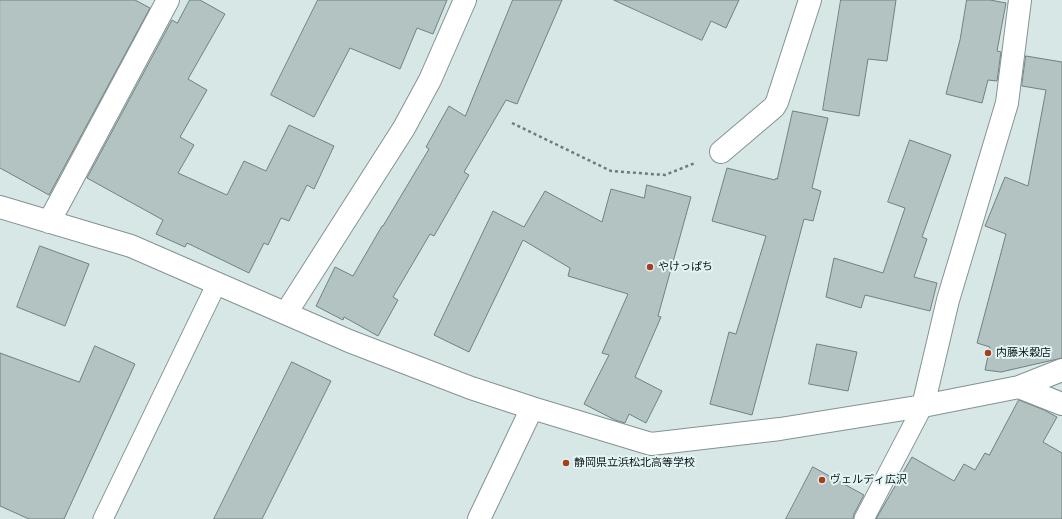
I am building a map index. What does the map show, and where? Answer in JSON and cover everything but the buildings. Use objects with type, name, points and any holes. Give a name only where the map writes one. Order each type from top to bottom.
[{"type":"street","points":[[49,222],[168,0]]},
{"type":"street","points":[[286,313],[404,128],[430,80],[465,0]]},
{"type":"street","points":[[721,152],[761,119],[774,107],[777,102],[810,0]]},
{"type":"street","points":[[923,406],[948,300],[1007,103],[1020,0]]},
{"type":"street","points":[[0,207],[131,246],[349,340],[464,386],[651,444],[780,429],[923,406],[1019,387],[1062,370]]},
{"type":"street","points":[[1019,387],[1062,404]]},
{"type":"street","points":[[479,519],[532,408]]},
{"type":"lane","points":[[103,519],[217,283]]},
{"type":"lane","points":[[864,519],[923,406]]},
{"type":"path","points":[[512,124],[611,171],[665,175],[721,152]]},
{"type":"place","name":"やけっぱち","points":[[650,267]]},
{"type":"place","name":"内藤米穀店","points":[[988,353]]},
{"type":"place","name":"静岡県立浜松北高等学校","points":[[566,463]]},
{"type":"place","name":"ヴェルディ広沢","points":[[822,480]]}]
